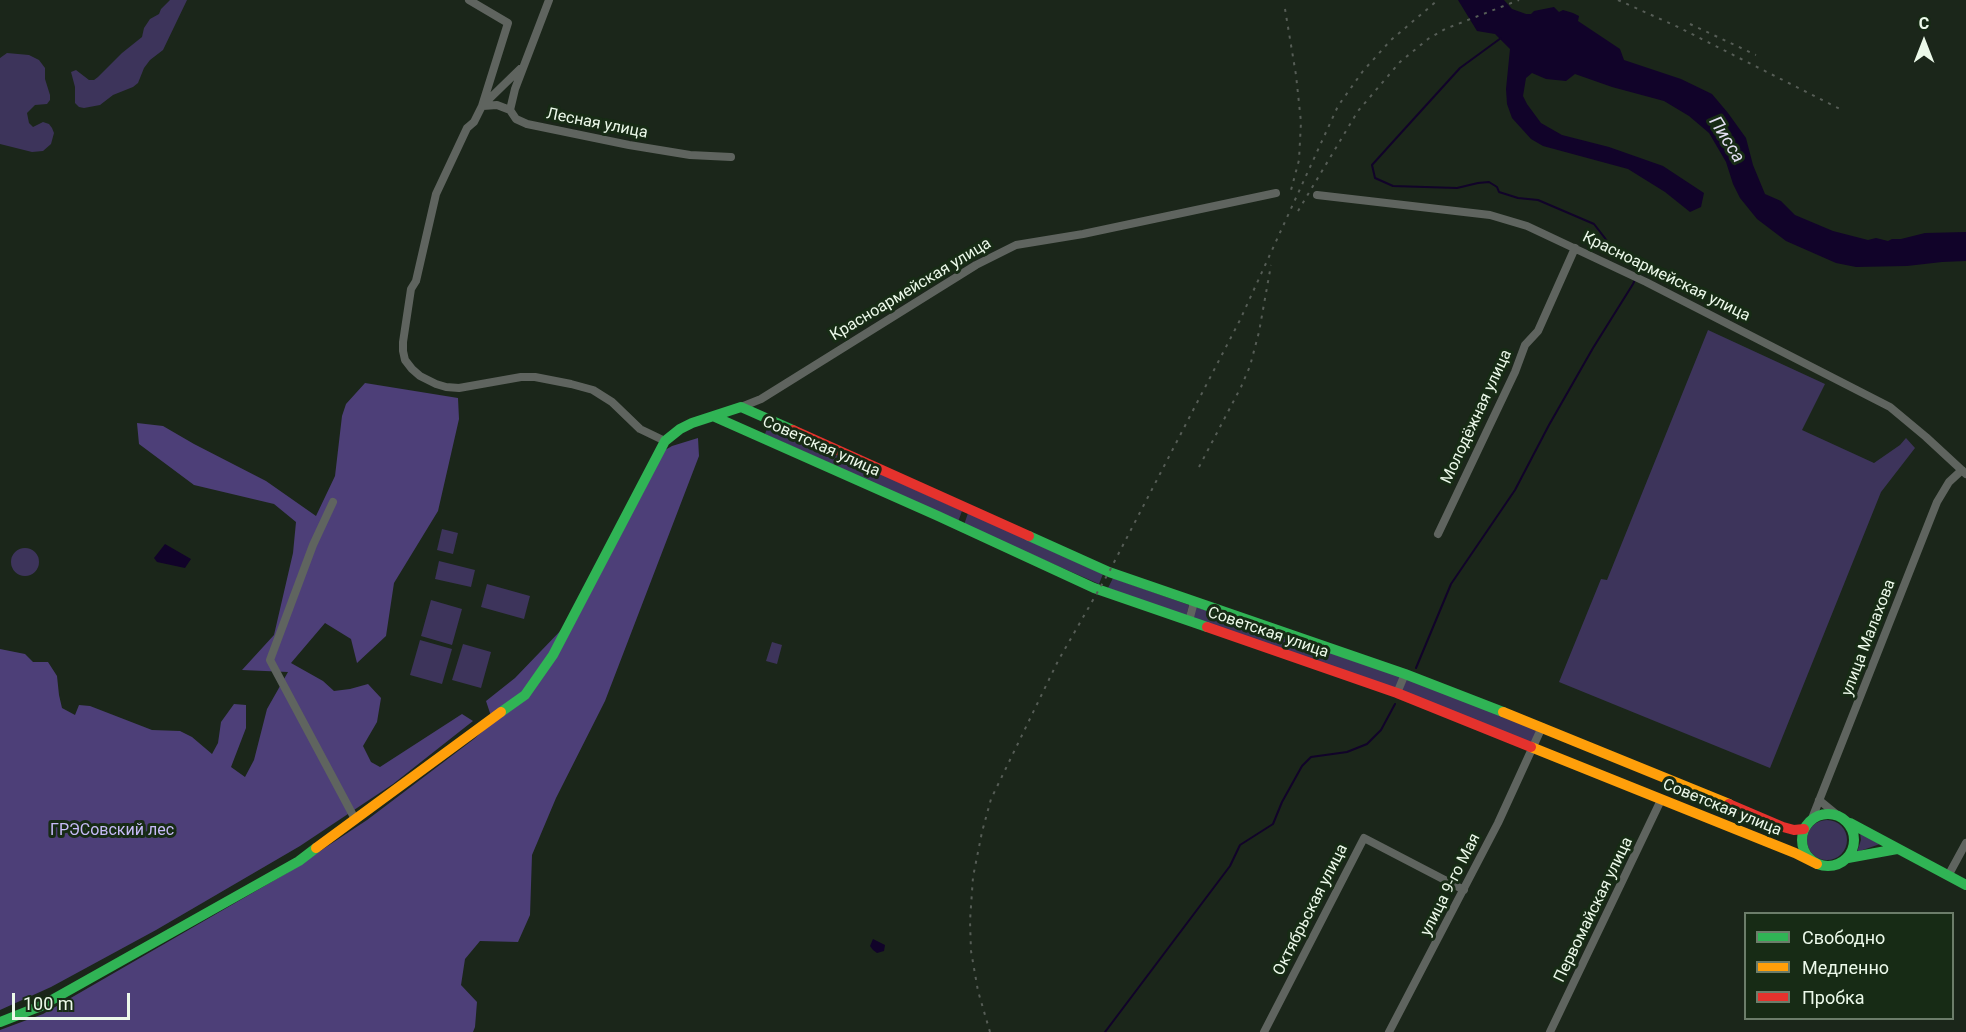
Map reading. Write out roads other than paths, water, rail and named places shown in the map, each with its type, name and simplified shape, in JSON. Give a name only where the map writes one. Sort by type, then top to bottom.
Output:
[{"type":"main road","name":"Красноармейская улица","points":[[665,441],[680,429],[741,407]]},
{"type":"main road","name":"Советская улица","points":[[741,407],[1109,572],[1405,674],[1542,727],[1783,827],[1794,830],[1808,825],[1817,816],[1827,814],[1844,820]]},
{"type":"main road","name":"Советская улица","points":[[715,417],[1094,588],[1397,693],[1795,853],[1817,864]]},
{"type":"main road","points":[[0,1022],[41,1006],[289,867],[525,695],[553,655],[665,441]]},
{"type":"main road","points":[[1817,864],[1831,867],[1848,858],[1855,838],[1854,832],[1844,820]]},
{"type":"main road","points":[[1844,820],[1966,885]]},
{"type":"main road","name":"Советская улица","points":[[1808,825],[1803,846],[1805,852],[1817,864]]},
{"type":"main road","points":[[1848,858],[1897,849]]},
{"type":"street","points":[[469,0],[508,23],[482,106],[474,122],[467,128],[440,183],[431,210],[416,281],[411,290],[403,342],[405,360],[412,369],[428,381],[459,388],[521,377],[535,377],[571,384],[604,396],[633,424],[665,441]]},
{"type":"street","points":[[482,106],[497,105],[510,110],[515,89],[549,0]]},
{"type":"street","points":[[482,106],[524,66]]},
{"type":"street","name":"Лесная улица","points":[[510,110],[516,119],[527,124],[690,155],[730,157]]},
{"type":"street","name":"Красноармейская улица","points":[[741,407],[761,399],[976,265],[1016,245],[1083,234],[1276,194]]},
{"type":"street","name":"Красноармейская улица","points":[[1317,195],[1455,210],[1505,218],[1527,226],[1646,282],[1890,407],[1964,472]]},
{"type":"street","name":"Молодёжная улица","points":[[1438,534],[1515,372],[1525,345],[1538,331],[1575,248]]},
{"type":"street","name":"улица Малахова","points":[[1808,825],[1937,502],[1949,482],[1964,472]]},
{"type":"street","points":[[333,502],[313,545],[270,660],[356,819]]},
{"type":"street","points":[[1189,621],[1194,602]]},
{"type":"street","points":[[1397,693],[1405,674]]},
{"type":"street","name":"улица 9-го Мая","points":[[1389,1032],[1498,823],[1542,727]]},
{"type":"street","name":"Первомайская улица","points":[[1551,1032],[1661,800]]},
{"type":"street","points":[[1819,800],[1844,820]]},
{"type":"street","name":"Октябрьская улица","points":[[1264,1032],[1364,838],[1464,890]]},
{"type":"street","points":[[1948,876],[1966,843]]},
{"type":"water","name":"Писса","points":[[1458,0],[1504,0],[1512,9],[1526,14],[1554,7],[1559,12],[1563,10],[1579,16],[1578,21],[1620,49],[1624,60],[1681,79],[1712,94],[1746,138],[1753,165],[1765,194],[1781,201],[1795,215],[1833,231],[1868,240],[1876,238],[1888,241],[1925,233],[1966,232],[1966,261],[1856,267],[1836,263],[1786,241],[1757,219],[1740,198],[1726,162],[1709,133],[1689,116],[1664,101],[1575,74],[1566,81],[1546,79],[1532,73],[1526,78],[1523,96],[1541,123],[1562,135],[1609,147],[1663,166],[1704,193],[1701,207],[1690,212],[1665,192],[1628,169],[1543,146],[1531,139],[1512,118],[1507,104],[1506,89],[1510,49],[1495,34],[1477,31]]},
{"type":"water","points":[[165,544],[191,559],[185,568],[157,562],[154,558]]},
{"type":"water","points":[[873,939],[885,945],[884,951],[877,953],[873,950],[870,946]]},
{"type":"waterway","points":[[1416,668],[1451,584],[1515,490],[1549,425],[1640,269],[1637,263],[1611,246],[1594,224],[1538,200],[1518,198],[1499,192],[1497,187],[1489,182],[1457,188],[1393,186],[1375,178],[1372,165],[1460,68],[1501,38]]},
{"type":"waterway","points":[[1105,1032],[1230,866],[1240,845],[1273,824],[1302,766],[1311,757],[1347,752],[1367,744],[1381,730],[1395,704]]},
{"type":"railway","points":[[990,1032],[978,991],[971,951],[970,921],[973,877],[991,799],[1058,661],[1109,572],[1240,320],[1338,106],[1363,71],[1391,40],[1438,0]]},
{"type":"railway","points":[[1298,211],[1358,111],[1400,62],[1428,39],[1445,29],[1519,0]]},
{"type":"railway","points":[[1618,0],[1678,27],[1842,110]]},
{"type":"railway","points":[[1285,9],[1301,122],[1299,160],[1290,194]]},
{"type":"railway","points":[[1690,24],[1756,55]]},
{"type":"railway","points":[[1199,467],[1250,366],[1259,332],[1271,265]]},
{"type":"park label","name":"ГРЭСовский лес","points":[[112,831]]}]
